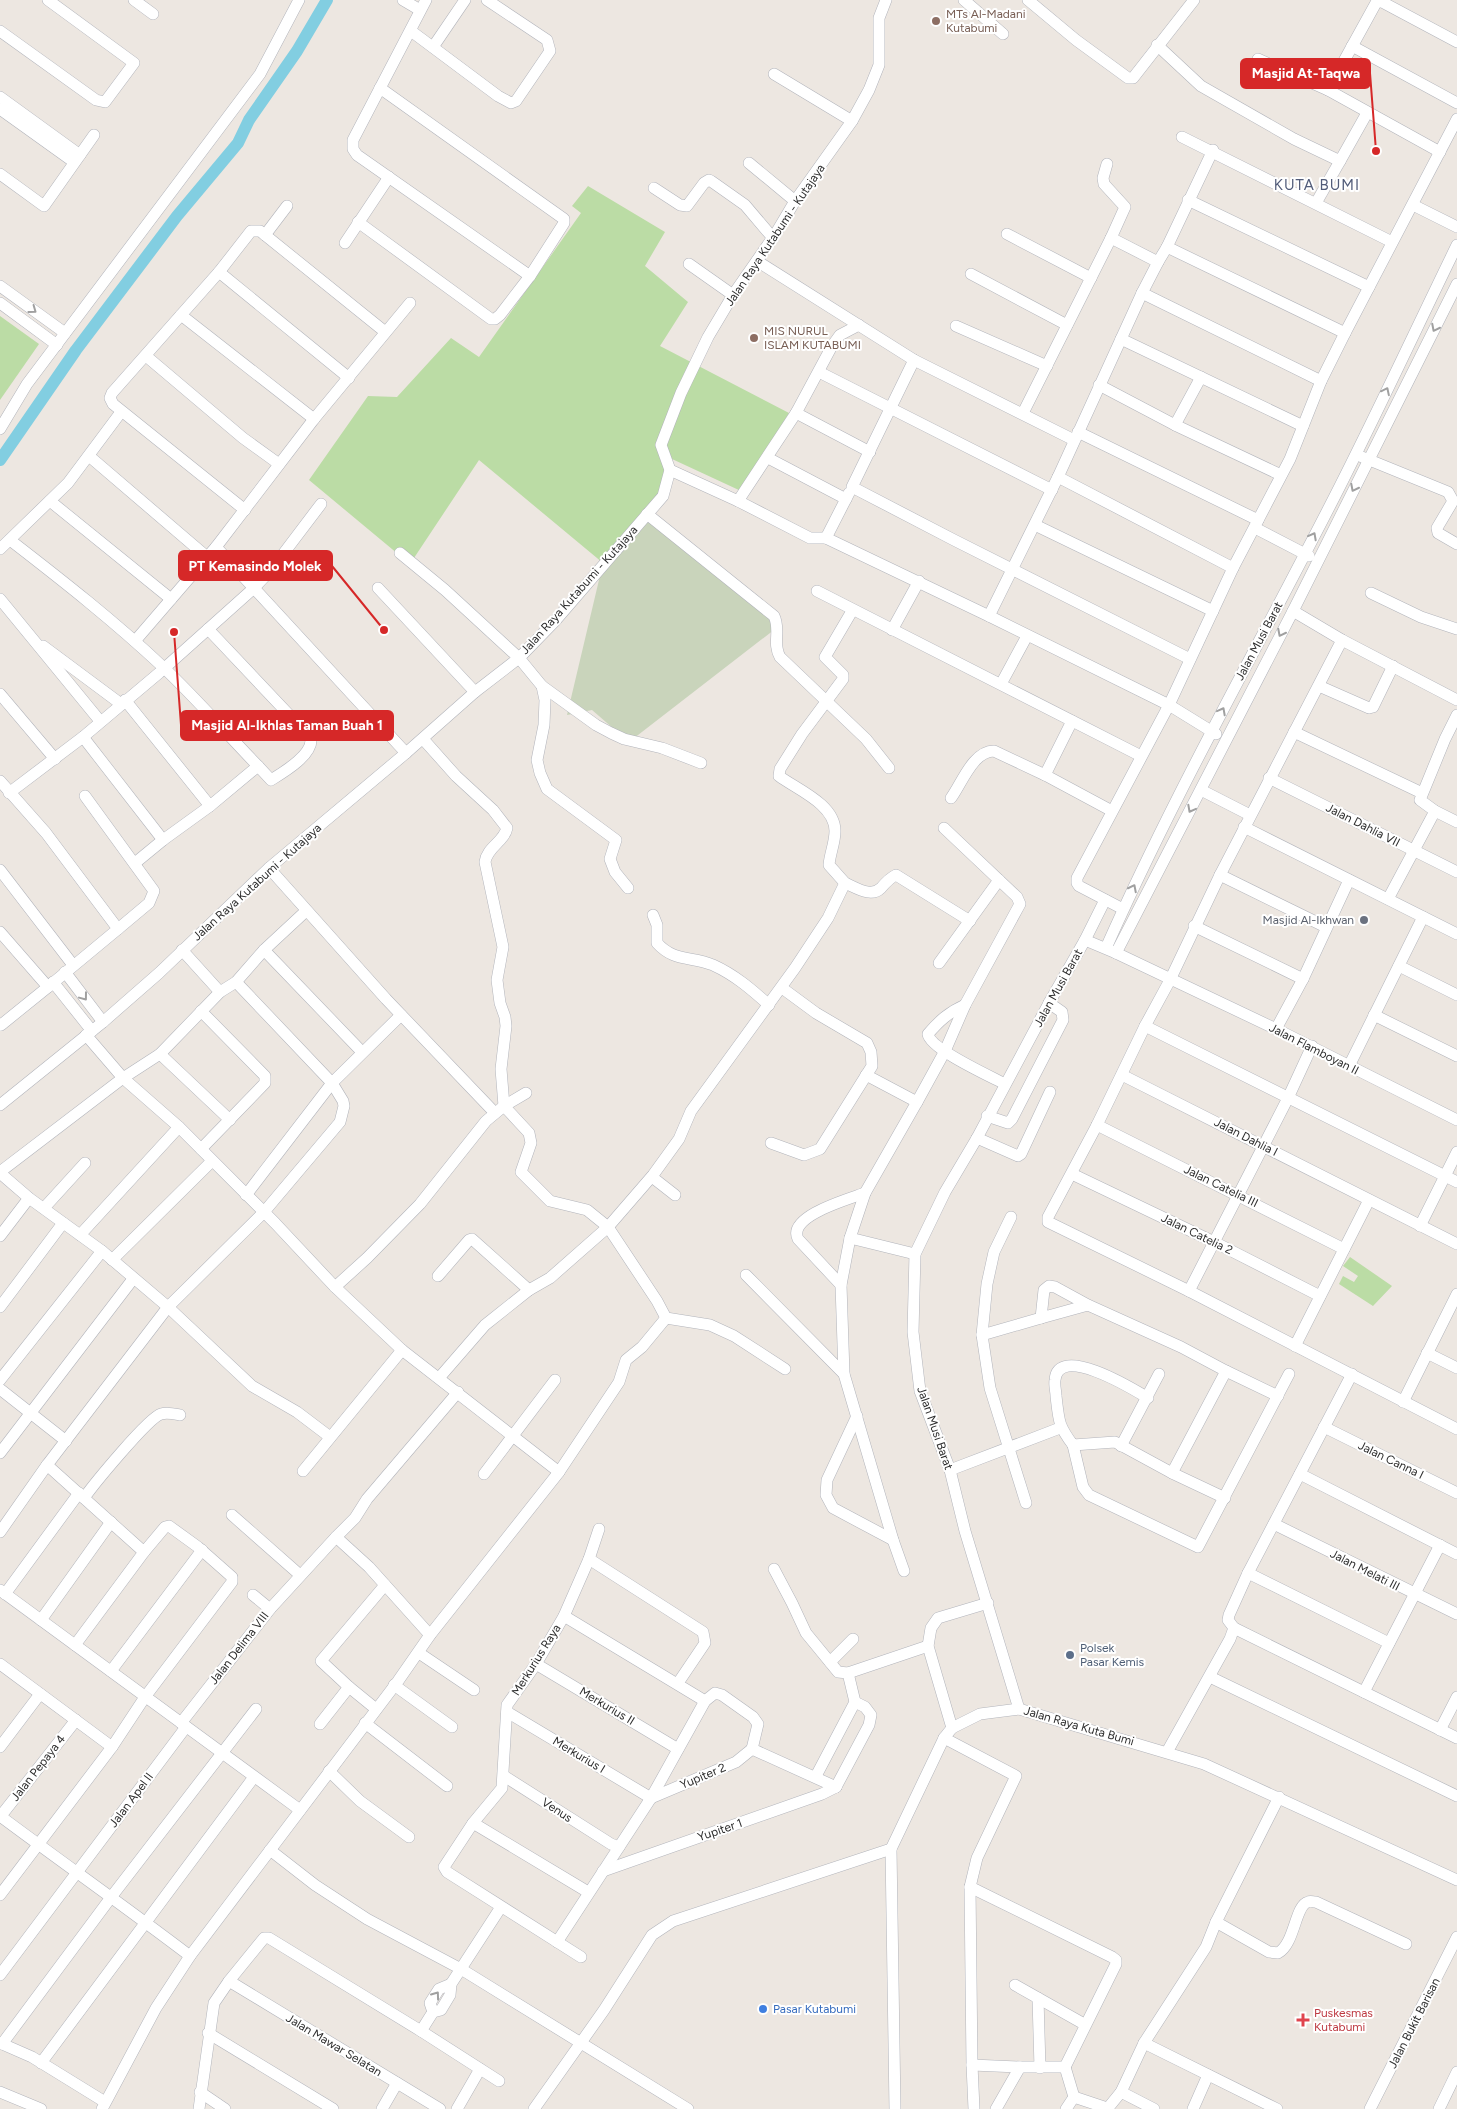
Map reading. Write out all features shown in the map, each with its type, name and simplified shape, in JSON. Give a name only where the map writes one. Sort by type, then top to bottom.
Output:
[{"type":"street","points":[[0,31],[96,100],[105,102],[134,63],[48,0]]},
{"type":"street","points":[[134,0],[154,14]]},
{"type":"street","points":[[0,429],[28,384],[260,74],[299,0]]},
{"type":"street","points":[[403,0],[423,5],[353,140],[353,148],[357,155],[530,276]]},
{"type":"street","points":[[433,48],[465,0]]},
{"type":"street","points":[[411,31],[498,96],[511,103],[516,101],[550,51],[549,45],[547,40],[487,0]]},
{"type":"street","name":"Jalan Raya Kutabumi - Kutajaya","points":[[0,1105],[103,1022],[268,868],[406,753],[475,692],[519,658],[555,621],[663,496],[670,470],[661,445],[666,428],[708,336],[733,295],[773,238],[795,201],[852,120],[870,90],[880,65],[879,18],[886,0]]},
{"type":"street","points":[[964,0],[1003,34]]},
{"type":"street","points":[[1028,0],[1076,40],[1128,78],[1133,78],[1194,0]]},
{"type":"street","points":[[1328,90],[1377,1],[1457,42]]},
{"type":"street","points":[[1157,46],[1201,86],[1294,139],[1340,161]]},
{"type":"street","points":[[1352,46],[1457,103]]},
{"type":"street","points":[[1258,59],[1328,90],[1440,152]]},
{"type":"street","points":[[774,74],[852,120]]},
{"type":"street","points":[[358,222],[491,319],[495,319],[500,315],[530,276],[564,223],[564,219],[380,88]]},
{"type":"street","points":[[0,97],[8,110],[77,159]]},
{"type":"street","points":[[1316,204],[1367,113]]},
{"type":"street","points":[[1123,909],[1079,886],[1077,878],[1169,705],[1233,568],[1296,446],[1321,381],[1457,119]]},
{"type":"street","points":[[0,174],[44,206],[94,136]]},
{"type":"street","points":[[1182,137],[1213,150],[1392,242]]},
{"type":"street","points":[[989,616],[1052,490],[1142,293],[1167,247],[1213,150]]},
{"type":"street","points":[[749,163],[795,201]]},
{"type":"street","points":[[1023,413],[1125,207],[1104,184],[1103,178],[1107,164]]},
{"type":"street","points":[[345,243],[389,177]]},
{"type":"street","points":[[654,188],[680,205],[688,206],[704,183],[708,180],[711,181],[744,205],[773,238]]},
{"type":"street","points":[[1188,200],[1369,286]]},
{"type":"street","points":[[1413,205],[1457,227]]},
{"type":"street","points":[[265,235],[287,206]]},
{"type":"street","points":[[244,510],[122,412],[113,404],[110,398],[112,393],[219,272],[251,231],[260,231],[384,332]]},
{"type":"street","points":[[1007,234],[1091,278]]},
{"type":"street","points":[[1111,238],[1158,262]]},
{"type":"street","name":"Jalan Musi Barat","points":[[1111,950],[1123,909],[1355,454],[1457,245]]},
{"type":"street","points":[[1167,247],[1345,333]]},
{"type":"street","points":[[757,261],[914,360],[1023,413],[1076,436],[1256,524],[1318,560]]},
{"type":"street","points":[[689,264],[733,295]]},
{"type":"street","points":[[219,272],[349,378]]},
{"type":"street","points":[[971,274],[1067,325]]},
{"type":"street","name":"Jalan Musi Barat","points":[[1111,950],[1227,740],[1457,284]]},
{"type":"street","points":[[0,287],[66,333]]},
{"type":"street","points":[[1142,293],[1321,381]]},
{"type":"street","points":[[0,303],[57,345]]},
{"type":"street","points":[[135,641],[216,547],[314,419],[349,378],[384,332],[410,303]]},
{"type":"street","points":[[181,315],[314,419]]},
{"type":"street","points":[[738,501],[796,413],[840,335],[859,326]]},
{"type":"street","points":[[956,326],[1046,366]]},
{"type":"street","points":[[1121,339],[1303,426]]},
{"type":"street","points":[[146,356],[243,438],[279,464]]},
{"type":"street","points":[[826,538],[892,408],[914,360]]},
{"type":"street","points":[[819,372],[1052,490]]},
{"type":"street","points":[[1176,425],[1201,377]]},
{"type":"street","points":[[1099,385],[1176,425],[1281,475]]},
{"type":"street","points":[[0,549],[50,501],[89,456],[122,412]]},
{"type":"street","points":[[796,413],[870,452]]},
{"type":"street","points":[[1355,454],[1448,492],[1453,501],[1437,528],[1438,533],[1457,544]]},
{"type":"street","points":[[89,456],[207,557]]},
{"type":"street","points":[[768,458],[846,499]]},
{"type":"street","points":[[670,470],[738,501],[810,538],[826,538],[919,582],[1169,705],[1227,740]]},
{"type":"street","points":[[1058,477],[1233,568]]},
{"type":"street","points":[[852,487],[1190,659]]},
{"type":"street","points":[[50,501],[171,599]]},
{"type":"street","points":[[9,793],[55,759],[165,668],[254,588],[271,570],[321,504]]},
{"type":"street","points":[[647,514],[774,616],[778,624],[776,649],[780,656],[866,739],[889,768]]},
{"type":"street","points":[[1035,525],[1213,611]]},
{"type":"street","points":[[10,540],[86,598],[165,668],[271,780],[289,769],[309,750],[312,745],[311,738],[208,629]]},
{"type":"street","points":[[216,547],[406,753]]},
{"type":"street","points":[[400,553],[445,590],[519,658],[542,686],[596,725],[624,740],[662,748],[701,764]]},
{"type":"street","points":[[892,630],[919,582]]},
{"type":"street","points":[[378,588],[475,692]]},
{"type":"street","points":[[817,592],[1141,756]]},
{"type":"street","points":[[1371,594],[1421,617],[1457,629]]},
{"type":"street","points":[[0,599],[100,721]]},
{"type":"street","points":[[852,611],[824,657],[843,675],[843,679],[826,700],[780,769],[779,776],[817,800],[828,813],[835,830],[829,865],[845,883],[872,894],[877,892],[891,877],[900,876],[970,921]]},
{"type":"street","points":[[1293,611],[1342,640],[1457,700]]},
{"type":"street","points":[[30,636],[123,702],[210,806]]},
{"type":"street","points":[[1001,684],[1028,636]]},
{"type":"street","points":[[1342,640],[1250,815],[1098,1125],[1048,1217],[1048,1222],[1190,1291],[1457,1429]]},
{"type":"street","points":[[1319,686],[1369,708],[1373,707],[1393,666]]},
{"type":"street","points":[[542,686],[545,700],[544,725],[537,760],[540,773],[547,789],[616,840],[610,859],[615,872],[628,888]]},
{"type":"street","points":[[0,694],[55,759]]},
{"type":"street","points":[[1457,715],[1420,800],[1435,811],[1457,822]]},
{"type":"street","points":[[1045,775],[1072,721]]},
{"type":"street","points":[[1294,732],[1422,793]]},
{"type":"street","points":[[82,737],[163,840]]},
{"type":"street","points":[[423,738],[456,776],[492,810],[507,828],[505,834],[486,855],[485,862],[503,947],[497,980],[506,1026],[501,1069],[504,1106],[529,1133],[531,1144],[520,1169],[522,1174],[550,1201],[587,1210],[608,1227],[657,1301],[666,1318]]},
{"type":"street","points":[[951,798],[980,756],[994,751],[1045,775],[1112,811]]},
{"type":"street","points":[[135,863],[210,806],[258,766]]},
{"type":"street","name":"Jalan Dahlia VII","points":[[1269,778],[1457,872]]},
{"type":"street","points":[[0,782],[46,833],[118,928]]},
{"type":"street","points":[[1201,790],[1250,815]]},
{"type":"street","points":[[0,1025],[149,903],[154,891],[85,796]]},
{"type":"street","points":[[1388,899],[1435,811]]},
{"type":"street","points":[[1244,827],[1457,934]]},
{"type":"street","points":[[904,1571],[844,1374],[841,1286],[850,1238],[865,1193],[945,1051],[964,1005],[1020,904],[1017,897],[944,828]]},
{"type":"street","points":[[268,868],[401,1015],[495,1114]]},
{"type":"street","points":[[0,870],[69,969],[103,1022]]},
{"type":"street","points":[[1220,875],[1326,927]]},
{"type":"street","points":[[940,963],[999,880]]},
{"type":"street","points":[[1276,1029],[1349,880]]},
{"type":"street","points":[[439,1378],[485,1325],[529,1290],[550,1278],[608,1227],[652,1177],[679,1139],[692,1110],[782,988],[828,918],[845,883]]},
{"type":"street","points":[[1085,940],[1105,900]]},
{"type":"street","points":[[306,910],[264,950],[236,982],[220,992],[160,1054],[123,1078],[0,1173],[29,1198],[102,1251],[168,1307],[252,1386],[297,1412],[330,1437]]},
{"type":"street","points":[[653,915],[657,924],[657,943],[666,953],[711,964],[739,979],[769,1005]]},
{"type":"street","points":[[1349,1066],[1423,917]]},
{"type":"street","points":[[1194,926],[1302,979]]},
{"type":"street","points":[[0,932],[51,984],[123,1078],[179,1127],[264,1212],[335,1287],[402,1350],[559,1472]]},
{"type":"street","name":"Jalan Musi Barat","points":[[1019,1709],[965,1531],[950,1470],[920,1391],[913,1332],[915,1254],[945,1192],[977,1138],[1085,940],[1111,950]]},
{"type":"street","points":[[182,950],[220,992]]},
{"type":"street","points":[[264,950],[362,1052]]},
{"type":"street","name":"Jalan Flamboyan II","points":[[1111,950],[1170,980],[1312,1046],[1457,1120]]},
{"type":"street","points":[[1399,966],[1457,995]]},
{"type":"street","points":[[0,1532],[47,1465],[168,1307],[264,1212],[340,1121],[343,1101],[332,1083],[236,982]]},
{"type":"street","points":[[771,1143],[804,1155],[820,1149],[872,1066],[871,1052],[867,1043],[816,1013],[782,988]]},
{"type":"street","points":[[988,1116],[1008,1123],[1012,1119],[1063,1020],[1062,1012],[1049,1003]]},
{"type":"street","points":[[964,1005],[947,1015],[928,1034],[929,1039],[945,1051],[1005,1084]]},
{"type":"street","points":[[201,1011],[265,1076],[266,1080],[265,1084],[201,1150]]},
{"type":"street","points":[[1374,1014],[1457,1056]]},
{"type":"street","points":[[246,1194],[332,1083],[401,1015]]},
{"type":"street","points":[[1146,1026],[1457,1182]]},
{"type":"street","points":[[1190,1291],[1288,1098],[1312,1046]]},
{"type":"street","points":[[160,1054],[230,1120]]},
{"type":"street","name":"Jalan Dahlia I","points":[[1122,1074],[1457,1244]]},
{"type":"street","points":[[866,1075],[917,1102]]},
{"type":"street","points":[[977,1138],[1018,1156],[1022,1154],[1050,1092]]},
{"type":"street","points":[[335,1287],[367,1258],[420,1204],[486,1121],[504,1106],[526,1093]]},
{"type":"street","name":"Jalan Catelia III","points":[[1098,1125],[1344,1249]]},
{"type":"street","points":[[80,1235],[179,1127]]},
{"type":"street","points":[[1420,1226],[1457,1152]]},
{"type":"street","points":[[112,1260],[212,1161]]},
{"type":"street","points":[[44,1208],[85,1163]]},
{"type":"street","name":"Jalan Catelia 2","points":[[1072,1174],[1214,1242],[1320,1296]]},
{"type":"street","points":[[652,1177],[675,1195]]},
{"type":"street","points":[[841,1286],[798,1239],[795,1233],[796,1229],[815,1212],[865,1193]]},
{"type":"street","points":[[0,1236],[29,1198]]},
{"type":"street","points":[[1295,1346],[1369,1200]]},
{"type":"street","points":[[1012,1218],[994,1252],[987,1284],[982,1335],[990,1388],[1026,1503]]},
{"type":"street","points":[[0,1307],[63,1223]]},
{"type":"street","points":[[850,1238],[915,1254]]},
{"type":"street","points":[[438,1276],[469,1240],[472,1239],[529,1290]]},
{"type":"street","points":[[0,1380],[102,1251]]},
{"type":"street","points":[[746,1275],[844,1374]]},
{"type":"street","points":[[0,1453],[133,1279]]},
{"type":"street","points":[[1040,1318],[1044,1290],[1049,1286],[1055,1287],[1088,1305],[1181,1346],[1226,1372],[1278,1396]]},
{"type":"street","points":[[1402,1402],[1456,1300]]},
{"type":"street","points":[[982,1335],[1088,1305]]},
{"type":"street","points":[[666,1318],[710,1325],[734,1336],[785,1370]]},
{"type":"street","points":[[256,1709],[221,1752],[1,2044],[41,2063],[103,2105],[156,2008],[190,1956],[430,1635],[559,1472],[619,1382],[626,1360],[642,1347],[666,1318]]},
{"type":"street","points":[[303,1471],[402,1350]]},
{"type":"street","points":[[1427,1353],[1457,1368]]},
{"type":"street","points":[[1148,1398],[1085,1366],[1070,1365],[1059,1370],[1054,1379],[1060,1428],[1073,1446],[1083,1487],[1089,1495],[1198,1547],[1202,1543],[1289,1374]]},
{"type":"street","points":[[1172,1473],[1226,1372]]},
{"type":"street","points":[[1121,1446],[1159,1374]]},
{"type":"street","points":[[1352,1374],[1248,1573],[1228,1620],[1234,1628],[1457,1738]]},
{"type":"street","points":[[484,1474],[555,1380]]},
{"type":"street","points":[[0,1389],[66,1441]]},
{"type":"street","name":"Jalan Delima VIII","points":[[184,1725],[270,1609],[355,1518],[368,1499],[458,1392]]},
{"type":"street","points":[[180,1415],[161,1414],[155,1418],[82,1495],[2,1592],[300,1810]]},
{"type":"street","points":[[857,1416],[827,1480],[826,1495],[833,1508],[893,1540]]},
{"type":"street","name":"Jalan Canna I","points":[[1324,1427],[1457,1493]]},
{"type":"street","points":[[950,1470],[1060,1428]]},
{"type":"street","points":[[1073,1446],[1111,1441],[1225,1498]]},
{"type":"street","points":[[47,1465],[144,1552]]},
{"type":"street","points":[[1300,1474],[1457,1554]]},
{"type":"street","points":[[232,1515],[300,1575]]},
{"type":"street","points":[[41,1620],[110,1522]]},
{"type":"street","name":"Jalan Melati III","points":[[1274,1524],[1457,1614]]},
{"type":"street","points":[[0,1895],[112,1747],[145,1697],[232,1582],[232,1577],[202,1550],[169,1526],[166,1527],[144,1552],[76,1645]]},
{"type":"street","name":"Merkurius Raya","points":[[501,1906],[447,1872],[444,1867],[474,1822],[502,1788],[507,1705],[536,1664],[564,1616],[589,1560],[599,1529]]},
{"type":"street","points":[[336,1537],[369,1567],[430,1635]]},
{"type":"street","points":[[1364,1692],[1440,1545]]},
{"type":"street","points":[[111,1671],[202,1550]]},
{"type":"street","points":[[589,1560],[703,1632],[705,1642],[678,1683]]},
{"type":"street","points":[[774,1569],[806,1634],[838,1672],[848,1673],[928,1646]]},
{"type":"street","points":[[1248,1573],[1389,1643]]},
{"type":"street","points":[[376,1709],[321,1661],[385,1585]]},
{"type":"street","points":[[253,1595],[270,1609]]},
{"type":"street","points":[[952,1728],[928,1646],[931,1628],[938,1618],[988,1602]]},
{"type":"street","points":[[564,1616],[706,1701]]},
{"type":"street","points":[[1167,1752],[1210,1677],[1234,1628]]},
{"type":"street","points":[[830,1662],[852,1639]]},
{"type":"street","points":[[419,1652],[474,1690]]},
{"type":"street","name":"Merkurius II","points":[[536,1664],[678,1749]]},
{"type":"street","points":[[2,1669],[40,1694],[112,1747]]},
{"type":"street","points":[[816,1776],[854,1702],[848,1673]]},
{"type":"street","points":[[1210,1677],[1457,1796]]},
{"type":"street","points":[[394,1685],[452,1727]]},
{"type":"street","points":[[320,1724],[349,1687]]},
{"type":"street","points":[[557,1942],[588,1892],[604,1871],[615,1846],[651,1798],[706,1701],[715,1693],[722,1694],[754,1717],[758,1724],[752,1749],[816,1776],[836,1787],[869,1725],[871,1715],[865,1707],[854,1702]]},
{"type":"street","points":[[0,1747],[40,1694]]},
{"type":"street","points":[[1440,1730],[1457,1697]]},
{"type":"street","name":"Jalan Raya Kuta Bumi","points":[[896,2109],[892,1849],[944,1738],[952,1728],[980,1714],[1019,1709],[1204,1764],[1280,1797],[1457,1880]]},
{"type":"street","name":"Merkurius I","points":[[507,1712],[651,1798]]},
{"type":"street","name":"Jalan Pepaya 4","points":[[0,1816],[76,1720]]},
{"type":"street","points":[[365,1723],[447,1786]]},
{"type":"street","name":"Jalan Apel II","points":[[0,1975],[184,1725]]},
{"type":"street","points":[[944,1738],[1016,1776],[977,1858],[970,1887],[974,2109]]},
{"type":"street","name":"Yupiter 2","points":[[651,1798],[736,1762],[752,1749]]},
{"type":"street","points":[[328,1770],[360,1801],[409,1837]]},
{"type":"street","name":"Venus","points":[[504,1776],[615,1846]]},
{"type":"street","points":[[41,2063],[254,1777]]},
{"type":"street","name":"Yupiter 1","points":[[604,1871],[822,1794],[836,1787]]},
{"type":"street","points":[[1074,2097],[1108,2108],[1121,2092],[1144,2043],[1206,1947],[1216,1922],[1280,1797]]},
{"type":"street","points":[[0,1816],[76,1873],[112,1896],[190,1956]]},
{"type":"street","points":[[474,1822],[588,1892]]},
{"type":"street","points":[[534,2109],[604,2010],[652,1935],[673,1921],[892,1849]]},
{"type":"street","points":[[270,1850],[315,1885],[367,1919],[460,1969],[579,2044],[688,2109]]},
{"type":"street","points":[[970,1887],[1116,1960],[1114,1969],[1084,2024],[1065,2067],[1074,2097]]},
{"type":"street","points":[[1216,1922],[1270,1952],[1278,1953],[1284,1950],[1290,1941],[1300,1910],[1304,1904],[1316,1902],[1406,1944]]},
{"type":"street","points":[[421,2031],[433,2012],[430,2003],[439,1989],[451,1984],[501,1906],[581,1957]]},
{"type":"street","name":"Jalan Bukit Barisan","points":[[1370,2109],[1454,1949],[1457,1937]]},
{"type":"street","points":[[199,2109],[208,2033],[214,2003],[229,1981],[264,1938],[269,1938],[499,2081]]},
{"type":"street","name":"Jalan Mawar Selatan","points":[[229,1981],[440,2109]]},
{"type":"street","points":[[1014,1985],[1084,2024]]},
{"type":"street","points":[[1038,1998],[1040,2068]]},
{"type":"street","points":[[208,2033],[333,2109]]},
{"type":"street","points":[[1144,2043],[1277,2109]]},
{"type":"street","points":[[972,2065],[1040,2068],[1065,2067]]},
{"type":"street","points":[[996,2109],[1020,2067]]},
{"type":"street","points":[[457,2109],[480,2069]]},
{"type":"street","points":[[1439,2109],[1457,2072]]},
{"type":"street","points":[[1193,2109],[1208,2075]]},
{"type":"street","points":[[382,2109],[398,2083]]},
{"type":"street","points":[[0,2092],[41,2109]]},
{"type":"street","points":[[200,2092],[225,2109]]},
{"type":"street","points":[[1121,2092],[1154,2109]]},
{"type":"street","points":[[1066,2109],[1074,2097]]},
{"type":"green space","points":[[588,186],[665,232],[645,266],[688,302],[660,346],[789,413],[741,491],[672,459],[666,481],[647,514],[603,563],[479,460],[410,564],[309,480],[368,396],[397,397],[451,338],[479,357],[581,213],[572,206]]},
{"type":"green space","points":[[0,316],[39,344],[0,400]]},
{"type":"green space","points":[[647,514],[779,626],[629,742],[592,710],[567,715],[603,563]]},
{"type":"green space","points":[[1350,1257],[1392,1286],[1373,1306],[1339,1284],[1343,1276],[1354,1282],[1358,1276],[1343,1266]]},
{"type":"waterway","points":[[0,460],[76,350],[177,216],[238,143],[249,120],[297,51],[327,0]]},
{"type":"place","name":"MTs Al-Madani Kutabumi","points":[[936,21]]},
{"type":"place","name":"Masjid At-Taqwa","points":[[1376,151]]},
{"type":"place","name":"MIS NURUL ISLAM KUTABUMI","points":[[754,338]]},
{"type":"place","name":"PT Kemasindo Molek","points":[[384,630]]},
{"type":"place","name":"Masjid Al-Ikhlas Taman Buah 1","points":[[174,632]]},
{"type":"place","name":"Masjid Al-Ikhwan","points":[[1364,920]]},
{"type":"place","name":"Polsek Pasar Kemis","points":[[1070,1655]]},
{"type":"place","name":"Pasar Kutabumi","points":[[763,2009]]},
{"type":"place","name":"Puskesmas Kutabumi","points":[[1303,2020]]},
{"type":"district","name":"KUTA BUMI","points":[[1317,185]]}]
